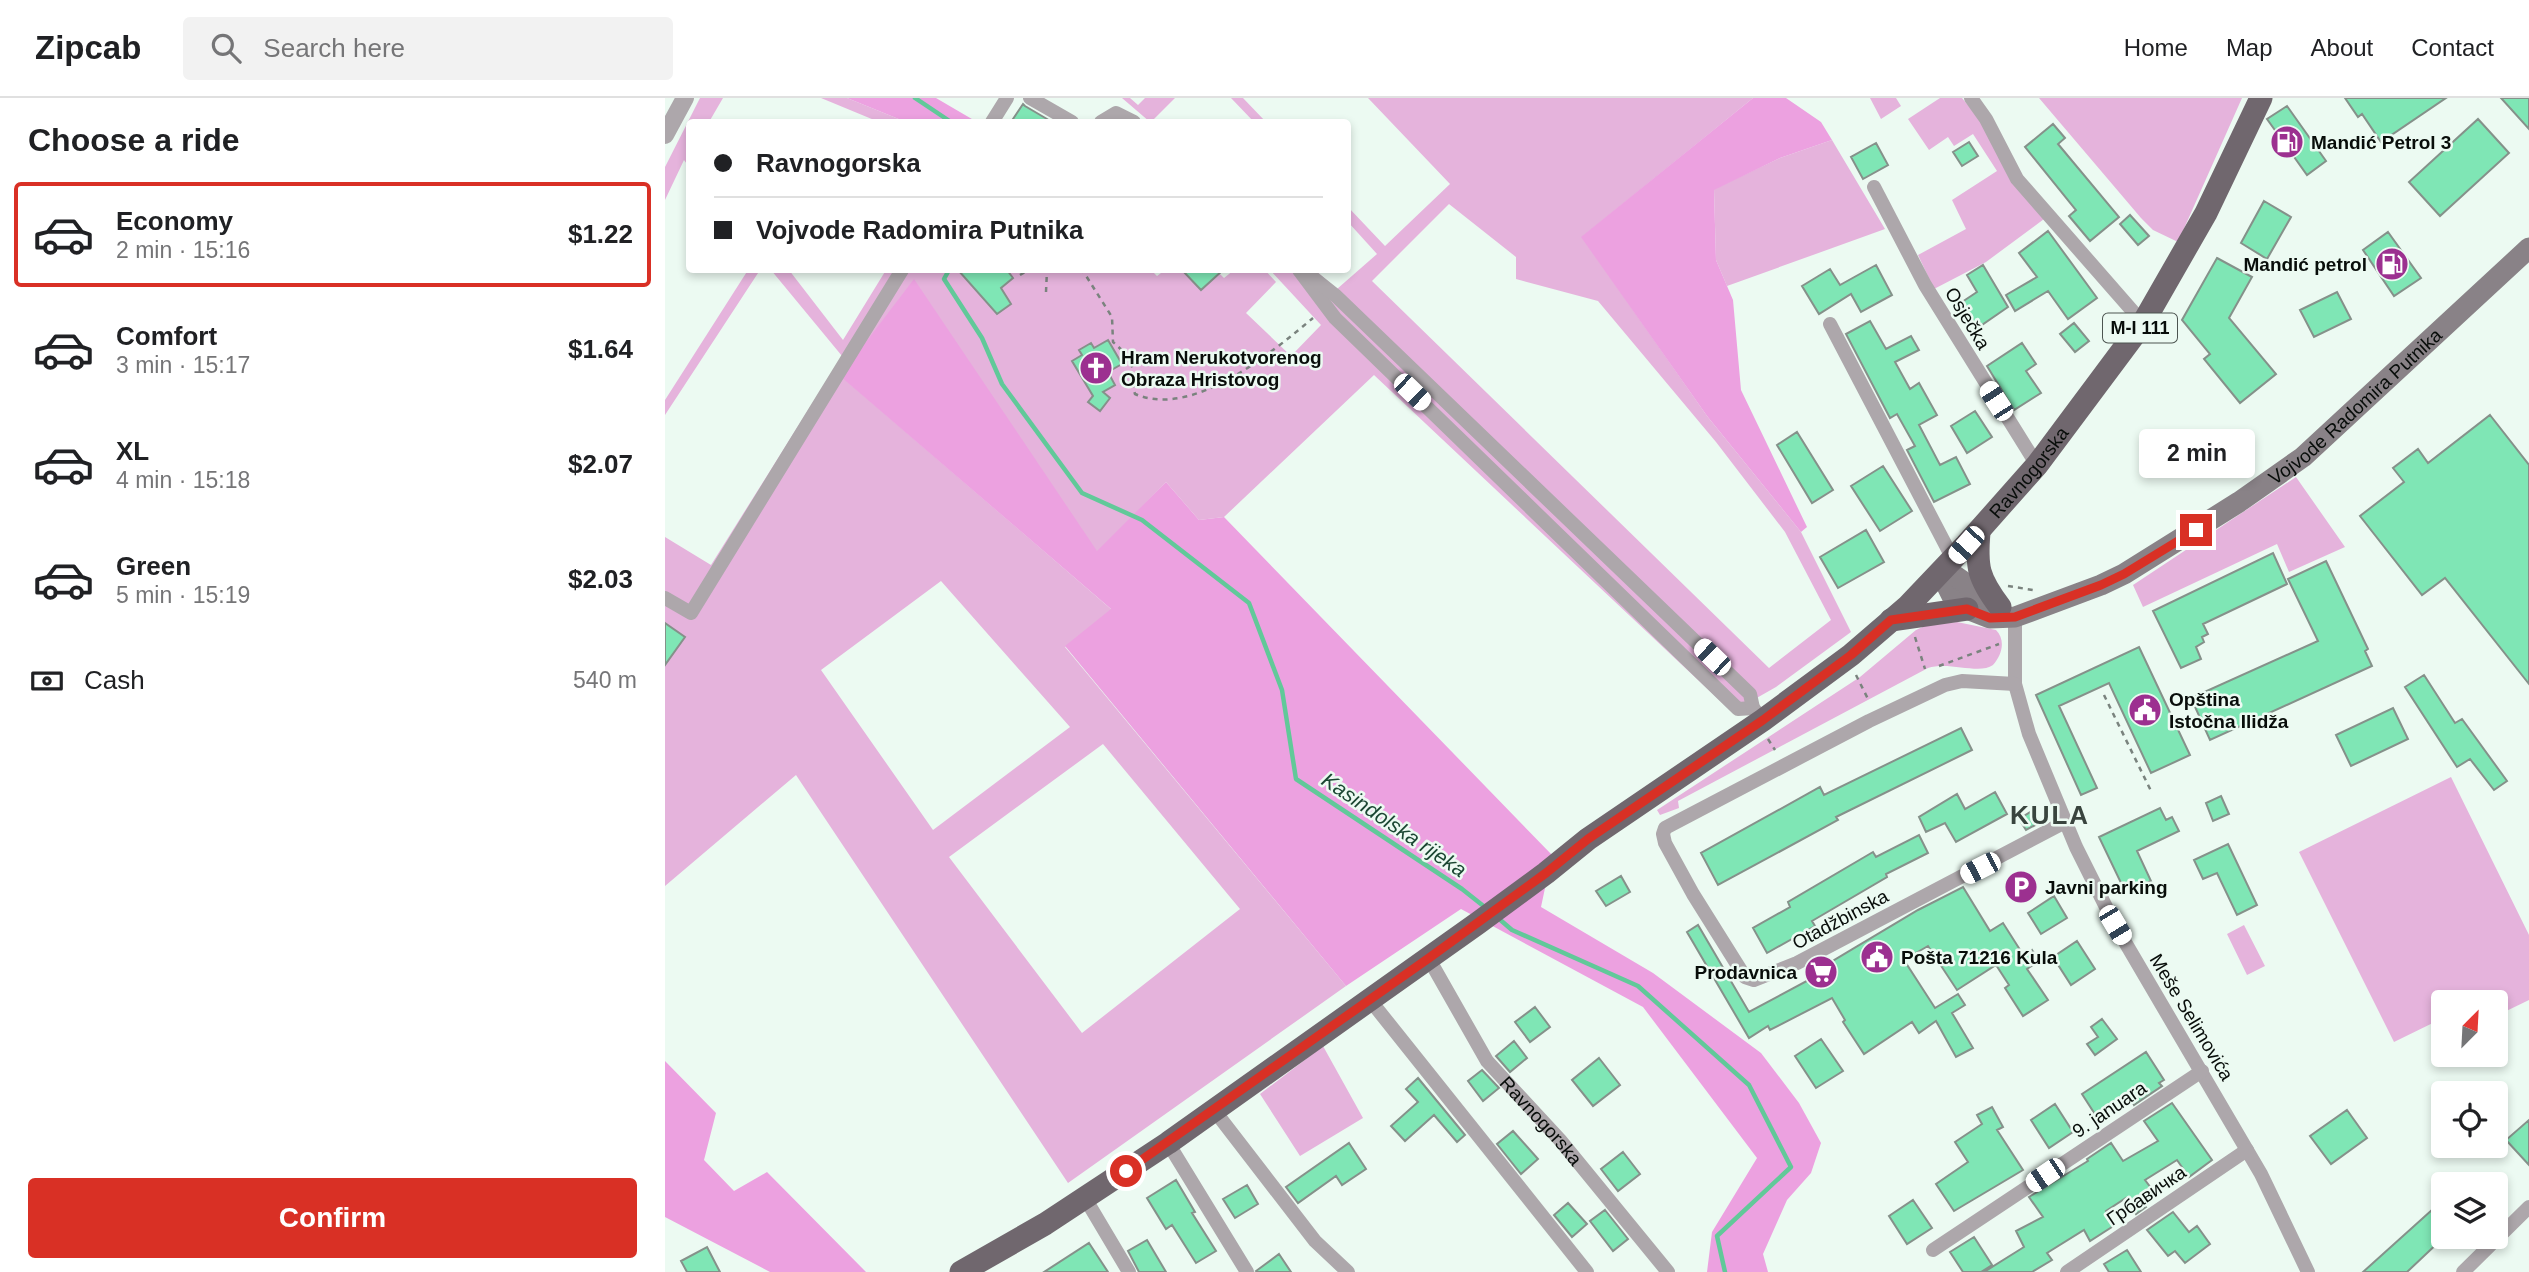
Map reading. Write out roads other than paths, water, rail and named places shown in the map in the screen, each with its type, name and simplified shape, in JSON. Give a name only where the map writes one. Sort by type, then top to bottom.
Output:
[{"type":"main road","name":"Ravnogorska","points":[[968,1271],[1168,1143],[1478,923],[1596,833],[1851,655],[1901,624],[1949,564],[2037,465],[2143,323],[2206,213],[2261,98]]},
{"type":"main road","name":"Vojvode Radomira Putnika","points":[[1967,609],[1990,618],[2006,603],[2101,585],[2124,574],[2239,502],[2303,457],[2529,248]]},
{"type":"main road","points":[[1979,531],[1978,569],[1983,584],[2006,603]]},
{"type":"main road","points":[[1949,564],[2006,603]]},
{"type":"main road","points":[[1949,564],[1949,593],[1967,609]]},
{"type":"main road","points":[[1901,624],[1967,609]]},
{"type":"street","points":[[665,135],[684,98]]},
{"type":"street","points":[[994,119],[1007,98]]},
{"type":"street","points":[[1030,98],[1067,119]]},
{"type":"street","points":[[1971,98],[1986,119],[2017,179],[2143,323]]},
{"type":"street","points":[[1106,119],[1116,113],[1128,119]]},
{"type":"street","name":"Osječka","points":[[1874,187],[1925,285],[2037,465]]},
{"type":"street","points":[[665,598],[691,613],[900,273]]},
{"type":"street","points":[[1303,273],[1335,317],[1738,709],[1760,720]]},
{"type":"street","points":[[1830,324],[1949,564]]},
{"type":"street","name":"Meše Selimovića","points":[[2006,603],[2015,684],[2029,734],[2065,822],[2097,892],[2247,1150],[2308,1272]]},
{"type":"street","name":"Otadžbinska","points":[[2015,684],[1962,681],[1945,685],[1869,721],[1665,828],[1664,840],[1693,894],[1745,977],[1754,980],[1797,963],[2065,822]]},
{"type":"street","name":"Ravnogorska","points":[[1429,958],[1487,1061],[1560,1140],[1668,1272]]},
{"type":"street","points":[[1370,1000],[1587,1272]]},
{"type":"street","name":"9. januara","points":[[1933,1250],[2202,1071]]},
{"type":"street","points":[[1214,1110],[1315,1241],[1348,1272]]},
{"type":"street","points":[[1168,1143],[1247,1272]]},
{"type":"street","name":"Грбавичка","points":[[2067,1272],[2247,1150]]},
{"type":"street","points":[[1085,1198],[1129,1272]]},
{"type":"street","points":[[2463,1272],[2529,1208]]},
{"type":"waterway","name":"Kasindolska rijeka","points":[[915,98],[946,119]]},
{"type":"waterway","name":"Kasindolska rijeka","points":[[947,273],[944,279],[982,338],[1002,384],[1082,493],[1142,520],[1249,603],[1282,690],[1296,779],[1462,889],[1486,908]]},
{"type":"waterway","name":"Kasindolska rijeka","points":[[1498,918],[1512,930],[1638,986],[1749,1085],[1791,1167],[1717,1236],[1725,1272]]},
{"type":"place","name":"Mandić Petrol 3","points":[[2287,142]]},
{"type":"place","name":"Mandić petrol","points":[[2392,264]]},
{"type":"place","name":"Hram Nerukotvorenog Obraza Hristovog","points":[[1096,368]]},
{"type":"place","name":"Opština Istočna Ilidža","points":[[2145,710]]},
{"type":"place","name":"Javni parking","points":[[2021,887]]},
{"type":"place","name":"Pošta 71216 Kula","points":[[1877,957]]},
{"type":"place","name":"Prodavnica","points":[[1821,972]]},
{"type":"district","name":"KULA","points":[[2050,815]]}]
